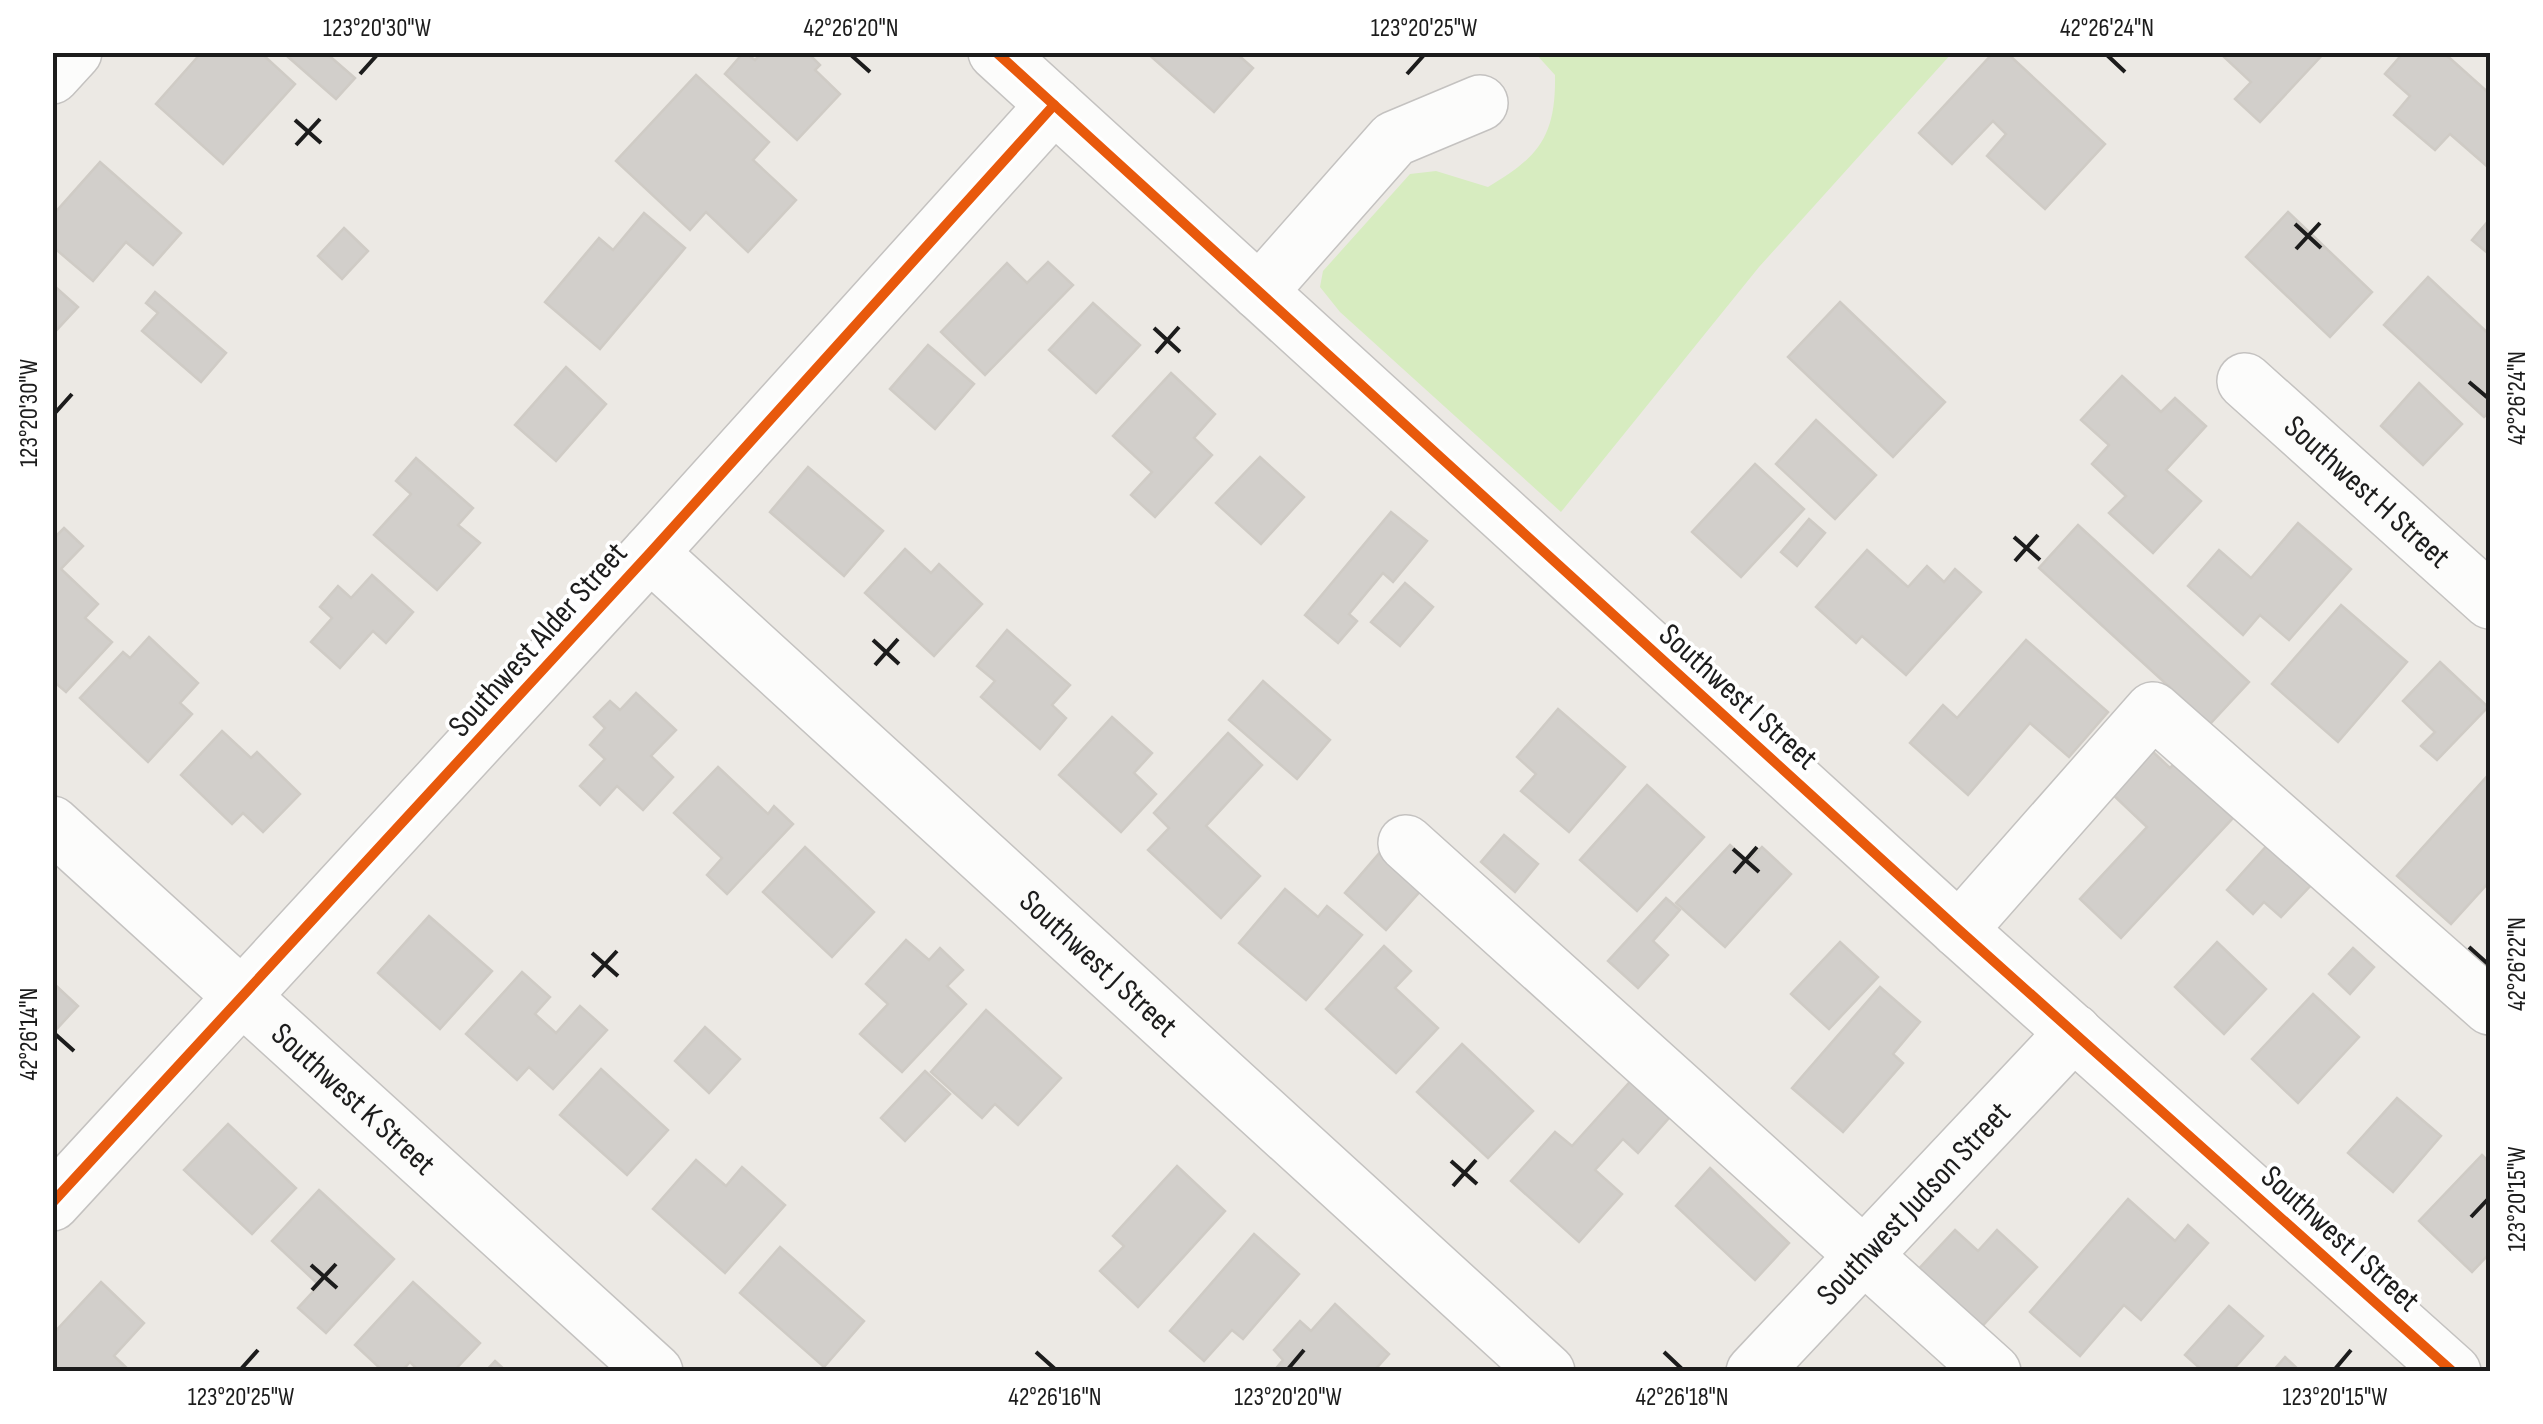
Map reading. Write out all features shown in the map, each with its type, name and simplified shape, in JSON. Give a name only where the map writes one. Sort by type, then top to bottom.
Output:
[{"type":"street","points":[[52,76],[74,52]]},
{"type":"street","name":"Southwest I Street","points":[[996,52],[1959,930],[2453,1372]]},
{"type":"street","points":[[1259,292],[1394,138],[1480,103]]},
{"type":"street","name":"Southwest Alder Street","points":[[52,1203],[244,998],[1054,105]]},
{"type":"street","name":"Southwest H Street","points":[[2246,382],[2490,601]]},
{"type":"street","name":"Southwest J Street","points":[[650,553],[1547,1372]]},
{"type":"street","points":[[1959,930],[2154,710],[2490,1007]]},
{"type":"street","name":"Southwest K Street","points":[[52,824],[655,1372]]},
{"type":"street","points":[[1406,843],[1993,1372]]},
{"type":"street","name":"Southwest Judson Street","points":[[1754,1372],[2074,1032]]},
{"type":"green space","points":[[1535,53],[1952,53],[1759,267],[1561,512],[1340,312],[1320,287],[1323,271],[1410,174],[1436,171],[1488,187],[1532,154],[1548,129],[1555,75]]},
{"type":"building","points":[[202,52],[260,52],[295,84],[223,164],[156,104]]},
{"type":"building","points":[[290,52],[325,52],[355,78],[336,99],[287,56]]},
{"type":"building","points":[[744,52],[755,60],[763,52],[807,52],[820,65],[815,70],[840,94],[797,140],[725,74]]},
{"type":"building","points":[[1146,52],[1235,52],[1253,68],[1214,112]]},
{"type":"building","points":[[1994,52],[2006,52],[2105,144],[2045,209],[1987,156],[2006,134],[1993,121],[1952,164],[1919,133]]},
{"type":"building","points":[[2227,52],[2325,52],[2260,122],[2235,99],[2251,82],[2223,56]]},
{"type":"building","points":[[2404,52],[2443,52],[2490,94],[2489,168],[2450,134],[2435,150],[2394,115],[2410,96],[2385,74]]},
{"type":"building","points":[[696,75],[769,142],[753,160],[796,200],[748,252],[706,212],[690,230],[616,161]]},
{"type":"building","points":[[100,162],[181,233],[153,265],[126,242],[93,281],[52,246],[52,216]]},
{"type":"building","points":[[2288,212],[2372,292],[2330,337],[2246,257]]},
{"type":"building","points":[[644,213],[685,248],[600,349],[545,302],[599,238],[613,250]]},
{"type":"building","points":[[2490,219],[2490,255],[2472,240]]},
{"type":"building","points":[[344,228],[368,251],[342,279],[318,256]]},
{"type":"building","points":[[1048,262],[1073,285],[985,375],[941,332],[1007,263],[1027,283]]},
{"type":"building","points":[[2428,277],[2490,335],[2490,411],[2484,417],[2384,325]]},
{"type":"building","points":[[52,284],[78,307],[52,335]]},
{"type":"building","points":[[155,292],[226,353],[201,382],[142,331],[158,313],[146,303]]},
{"type":"building","points":[[1840,302],[1945,402],[1893,457],[1788,357]]},
{"type":"building","points":[[1093,303],[1140,345],[1096,393],[1049,350]]},
{"type":"building","points":[[928,345],[974,384],[935,429],[890,389]]},
{"type":"building","points":[[566,367],[606,404],[556,461],[515,425]]},
{"type":"building","points":[[1171,373],[1215,414],[1194,438],[1212,455],[1155,517],[1131,495],[1152,472],[1113,436]]},
{"type":"building","points":[[2122,376],[2161,412],[2175,398],[2206,426],[2166,470],[2201,501],[2153,553],[2109,513],[2126,496],[2092,464],[2109,445],[2081,420]]},
{"type":"building","points":[[2419,383],[2462,424],[2423,465],[2381,426]]},
{"type":"building","points":[[1816,420],[1876,475],[1835,519],[1776,464]]},
{"type":"building","points":[[1260,457],[1304,497],[1261,544],[1216,503]]},
{"type":"building","points":[[416,458],[473,508],[458,525],[480,543],[437,590],[374,535],[411,494],[396,481]]},
{"type":"building","points":[[1755,464],[1804,509],[1741,577],[1692,532]]},
{"type":"building","points":[[808,467],[883,531],[844,576],[770,512]]},
{"type":"building","points":[[1391,512],[1427,541],[1393,582],[1383,573],[1349,614],[1357,621],[1338,643],[1305,615]]},
{"type":"building","points":[[1809,519],[1825,533],[1797,566],[1781,552]]},
{"type":"building","points":[[2298,523],[2351,569],[2289,640],[2260,615],[2243,635],[2188,586],[2219,550],[2251,578]]},
{"type":"building","points":[[2078,525],[2249,682],[2210,724],[2039,568]]},
{"type":"building","points":[[64,528],[83,546],[61,569],[98,604],[85,618],[112,642],[66,692],[52,680],[52,540]]},
{"type":"building","points":[[905,549],[931,573],[939,564],[982,604],[934,656],[865,593]]},
{"type":"building","points":[[1867,550],[1908,587],[1927,566],[1944,582],[1955,569],[1981,592],[1906,675],[1862,636],[1856,643],[1816,607]]},
{"type":"building","points":[[372,575],[413,612],[386,643],[373,631],[340,668],[311,642],[332,618],[320,607],[338,586],[351,598]]},
{"type":"building","points":[[1405,583],[1433,607],[1400,646],[1371,622]]},
{"type":"building","points":[[2341,605],[2407,662],[2338,742],[2272,684]]},
{"type":"building","points":[[1007,630],[1070,685],[1052,705],[1066,718],[1040,749],[981,697],[995,681],[977,666]]},
{"type":"building","points":[[149,637],[198,683],[180,703],[192,714],[148,762],[80,698],[123,652],[130,658]]},
{"type":"building","points":[[2026,640],[2108,712],[2069,757],[2030,723],[1968,795],[1910,743],[1943,705],[1957,718]]},
{"type":"building","points":[[2440,662],[2488,707],[2437,760],[2421,746],[2435,732],[2403,701]]},
{"type":"building","points":[[1263,681],[1330,740],[1297,779],[1229,720]]},
{"type":"building","points":[[636,693],[676,730],[651,756],[673,777],[643,810],[617,786],[600,805],[580,786],[605,759],[590,745],[605,728],[594,717],[610,701],[620,710]]},
{"type":"building","points":[[1558,709],[1625,767],[1569,832],[1521,791],[1536,774],[1517,757]]},
{"type":"building","points":[[1112,717],[1152,753],[1134,773],[1156,794],[1121,832],[1059,775]]},
{"type":"building","points":[[222,731],[251,758],[257,752],[300,794],[263,832],[243,813],[232,824],[181,775]]},
{"type":"building","points":[[1228,733],[1262,765],[1206,826],[1260,876],[1221,918],[1148,850],[1169,828],[1154,813]]},
{"type":"building","points":[[2150,749],[2170,768],[2175,763],[2233,818],[2121,938],[2080,899],[2147,827],[2110,792]]},
{"type":"building","points":[[718,767],[768,814],[774,806],[793,824],[727,894],[707,875],[722,858],[674,813]]},
{"type":"building","points":[[2490,773],[2490,881],[2451,924],[2397,876]]},
{"type":"building","points":[[1647,785],[1704,837],[1637,911],[1580,860]]},
{"type":"building","points":[[1504,835],[1538,864],[1515,892],[1481,862]]},
{"type":"building","points":[[2270,842],[2314,882],[2281,917],[2264,902],[2253,914],[2227,890]]},
{"type":"building","points":[[1388,843],[1430,880],[1386,930],[1345,893]]},
{"type":"building","points":[[1730,845],[1748,862],[1762,847],[1791,874],[1725,947],[1676,903]]},
{"type":"building","points":[[805,847],[874,912],[832,957],[763,892]]},
{"type":"building","points":[[1285,889],[1318,917],[1327,906],[1362,935],[1306,1000],[1239,943]]},
{"type":"building","points":[[1666,898],[1680,910],[1653,941],[1668,955],[1638,988],[1608,961]]},
{"type":"building","points":[[429,916],[492,971],[440,1029],[378,973]]},
{"type":"building","points":[[906,940],[929,960],[940,948],[963,970],[947,986],[966,1004],[902,1072],[860,1034],[888,1004],[866,984]]},
{"type":"building","points":[[1840,942],[1878,977],[1829,1029],[1791,994]]},
{"type":"building","points":[[2217,942],[2266,989],[2224,1034],[2175,987]]},
{"type":"building","points":[[1384,946],[1411,971],[1395,988],[1438,1028],[1396,1073],[1326,1009]]},
{"type":"building","points":[[2353,948],[2374,967],[2350,994],[2329,974]]},
{"type":"building","points":[[522,972],[550,997],[535,1014],[556,1033],[580,1006],[607,1030],[553,1089],[529,1067],[517,1080],[466,1034]]},
{"type":"building","points":[[52,982],[78,1006],[52,1034]]},
{"type":"building","points":[[1880,987],[1920,1022],[1893,1054],[1903,1063],[1843,1132],[1792,1088]]},
{"type":"building","points":[[2313,994],[2359,1037],[2298,1103],[2252,1059]]},
{"type":"building","points":[[986,1010],[1061,1078],[1018,1125],[995,1104],[982,1118],[931,1072]]},
{"type":"building","points":[[705,1027],[740,1059],[709,1093],[675,1061]]},
{"type":"building","points":[[1462,1044],[1533,1111],[1488,1158],[1417,1092]]},
{"type":"building","points":[[601,1069],[668,1130],[627,1175],[560,1115]]},
{"type":"building","points":[[925,1071],[950,1094],[905,1141],[881,1118]]},
{"type":"building","points":[[1636,1075],[1676,1110],[1638,1153],[1623,1139],[1595,1170],[1622,1194],[1579,1242],[1511,1181],[1555,1132],[1572,1146]]},
{"type":"building","points":[[2397,1098],[2441,1136],[2393,1192],[2348,1153]]},
{"type":"building","points":[[228,1124],[296,1188],[252,1234],[184,1170]]},
{"type":"building","points":[[2482,1155],[2490,1163],[2490,1253],[2472,1272],[2419,1221]]},
{"type":"building","points":[[696,1160],[726,1186],[742,1167],[785,1205],[725,1273],[653,1209]]},
{"type":"building","points":[[1177,1166],[1225,1211],[1138,1307],[1100,1271],[1124,1246],[1113,1236]]},
{"type":"building","points":[[1710,1168],[1789,1243],[1755,1280],[1676,1206]]},
{"type":"building","points":[[319,1190],[394,1259],[326,1333],[298,1308],[319,1285],[272,1241]]},
{"type":"building","points":[[2128,1199],[2175,1241],[2188,1225],[2208,1243],[2141,1320],[2124,1305],[2080,1356],[2030,1312]]},
{"type":"building","points":[[1955,1230],[1978,1251],[1997,1230],[2037,1267],[1975,1334],[1912,1276]]},
{"type":"building","points":[[1254,1234],[1299,1274],[1243,1339],[1232,1330],[1204,1361],[1170,1331]]},
{"type":"building","points":[[780,1247],[864,1321],[824,1367],[740,1293]]},
{"type":"building","points":[[101,1282],[144,1323],[114,1356],[131,1372],[59,1372],[52,1365],[52,1335]]},
{"type":"building","points":[[413,1282],[480,1343],[453,1372],[420,1372],[410,1362],[401,1372],[384,1372],[355,1345]]},
{"type":"building","points":[[1335,1304],[1389,1354],[1373,1372],[1273,1372],[1283,1360],[1274,1350],[1300,1321],[1311,1331]]},
{"type":"building","points":[[2229,1306],[2263,1336],[2231,1372],[2204,1372],[2185,1355]]},
{"type":"building","points":[[2285,1357],[2301,1372],[2272,1372]]},
{"type":"building","points":[[495,1361],[507,1372],[485,1372]]},
{"type":"cycle path","points":[[996,52],[1959,930],[2453,1372]]},
{"type":"cycle path","points":[[52,1203],[650,553],[1054,105]]}]
